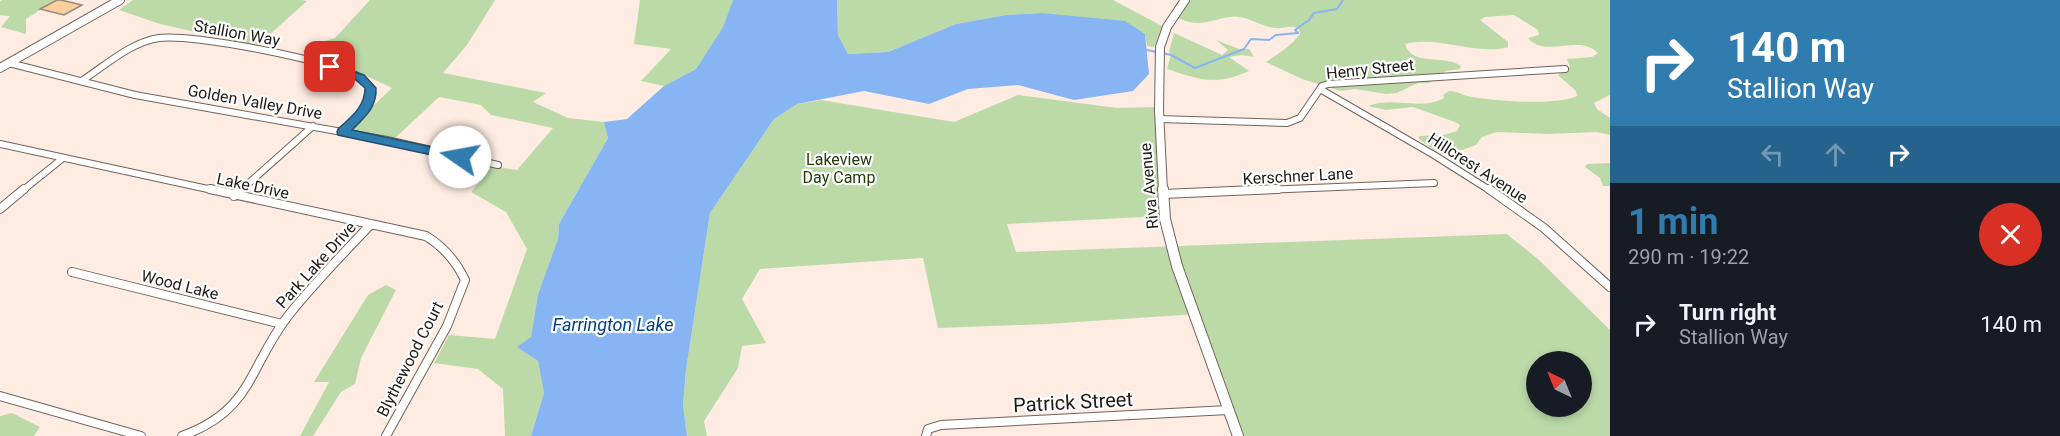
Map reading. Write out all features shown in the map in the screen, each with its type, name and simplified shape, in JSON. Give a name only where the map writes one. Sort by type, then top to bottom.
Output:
[{"type":"street","points":[[0,68],[120,0]]},
{"type":"street","name":"Riva Avenue","points":[[1185,0],[1165,31],[1160,52],[1159,119],[1165,219],[1177,266],[1238,436]]},
{"type":"street","name":"Stallion Way","points":[[83,80],[130,49],[158,38],[183,38],[292,57],[349,72],[360,78],[370,88],[371,100],[363,112],[343,132]]},
{"type":"street","name":"Golden Valley Drive","points":[[9,63],[135,94],[313,126],[498,165]]},
{"type":"street","name":"Henry Street","points":[[1159,119],[1287,123],[1300,118],[1320,89],[1328,84],[1565,69]]},
{"type":"street","name":"Hillcrest Avenue","points":[[1320,89],[1440,157],[1505,198],[1582,258],[1610,286]]},
{"type":"street","points":[[234,196],[313,126]]},
{"type":"street","name":"Lake Drive","points":[[0,144],[426,236],[444,246],[457,261],[465,280],[459,294]]},
{"type":"street","points":[[0,209],[63,158]]},
{"type":"street","name":"Kerschner Lane","points":[[1163,194],[1434,183]]},
{"type":"street","name":"Park Lake Drive","points":[[182,436],[211,424],[230,409],[248,387],[282,324],[371,224]]},
{"type":"street","name":"Wood Lake","points":[[72,272],[282,324]]},
{"type":"street","name":"Blythewood Court","points":[[386,436],[447,326],[459,294]]},
{"type":"street","points":[[0,396],[141,436]]},
{"type":"street","name":"Patrick Street","points":[[926,436],[928,429],[941,425],[1228,410]]},
{"type":"green space","points":[[2,0],[55,0],[26,19],[26,34],[1,27],[10,16],[0,15]]},
{"type":"green space","points":[[133,0],[307,1],[257,46],[160,24],[119,10]]},
{"type":"green space","points":[[370,0],[495,0],[467,45],[443,73],[546,93],[533,102],[568,118],[604,122],[608,138],[559,224],[558,239],[538,294],[531,338],[518,347],[538,361],[544,393],[531,436],[505,436],[503,389],[478,369],[434,363],[449,335],[495,339],[527,249],[506,212],[471,192],[492,166],[517,170],[553,128],[491,115],[481,105],[439,97],[394,139],[348,130],[392,88],[306,47],[335,38]]},
{"type":"green space","points":[[640,0],[733,0],[723,27],[696,69],[664,86],[641,81],[671,49],[634,44]]},
{"type":"green space","points":[[837,0],[1113,0],[1162,26],[1154,47],[1147,46],[1145,34],[1042,13],[1006,15],[956,24],[888,52],[848,54],[838,35]]},
{"type":"green space","points":[[1190,0],[1610,0],[1610,95],[1594,103],[1597,109],[1610,118],[1610,135],[1597,132],[1548,134],[1497,132],[1482,137],[1476,145],[1448,155],[1434,150],[1419,139],[1419,136],[1443,135],[1457,131],[1460,125],[1413,107],[1386,110],[1368,106],[1387,102],[1416,104],[1435,102],[1444,98],[1443,95],[1449,91],[1478,98],[1523,102],[1554,101],[1577,96],[1576,91],[1558,75],[1570,67],[1567,59],[1592,57],[1598,53],[1590,47],[1581,45],[1553,47],[1535,44],[1528,38],[1539,35],[1538,30],[1514,15],[1485,17],[1480,20],[1508,42],[1508,47],[1484,49],[1430,42],[1405,44],[1414,55],[1454,63],[1461,66],[1460,69],[1445,71],[1442,76],[1429,83],[1418,83],[1397,93],[1386,94],[1355,89],[1341,91],[1302,79],[1266,62],[1293,42],[1300,34],[1299,29],[1271,27],[1239,17],[1203,23],[1187,22],[1178,18]]},
{"type":"green space","points":[[1174,33],[1222,55],[1228,50],[1216,40],[1239,49],[1249,49],[1254,57],[1242,55],[1229,57],[1249,71],[1227,79],[1208,80],[1167,69]]},
{"type":"green space","name":"Lakeview Day Camp","points":[[1018,95],[1117,108],[1155,107],[1164,216],[1007,224],[1016,252],[1507,234],[1539,260],[1610,330],[1610,436],[1242,436],[1197,314],[1048,324],[938,328],[923,258],[760,269],[742,299],[766,343],[742,346],[738,368],[704,421],[707,436],[687,436],[683,405],[686,370],[710,213],[774,119],[797,104],[821,100],[954,122]]},
{"type":"green space","points":[[1610,163],[1610,186],[1603,186],[1600,178],[1585,167],[1587,164]]},
{"type":"green space","points":[[386,285],[396,290],[361,358],[355,384],[341,392],[313,436],[300,436],[329,382],[314,382],[368,295]]},
{"type":"green space","points":[[12,413],[40,427],[34,436],[0,436],[0,416]]},
{"type":"water","name":"Farrington Lake","points":[[733,0],[837,0],[838,35],[848,54],[888,52],[956,24],[1006,15],[1042,13],[1125,21],[1145,34],[1149,74],[1133,91],[1074,100],[1018,85],[968,89],[929,104],[864,91],[797,104],[774,119],[710,213],[686,370],[683,405],[687,436],[531,436],[544,393],[538,361],[517,347],[531,337],[538,294],[558,239],[559,224],[608,138],[604,122],[627,119],[664,86],[696,69],[723,27]]},
{"type":"building","points":[[57,0],[82,5],[64,15],[40,9]]},
{"type":"waterway","points":[[1147,50],[1171,55],[1195,68],[1244,49],[1251,39],[1269,40],[1276,35],[1298,33],[1295,30],[1309,20],[1314,13],[1337,9],[1343,0]]},
{"type":"route","points":[[330,67],[349,72],[360,78],[370,88],[371,100],[363,112],[343,132],[460,157]]}]
